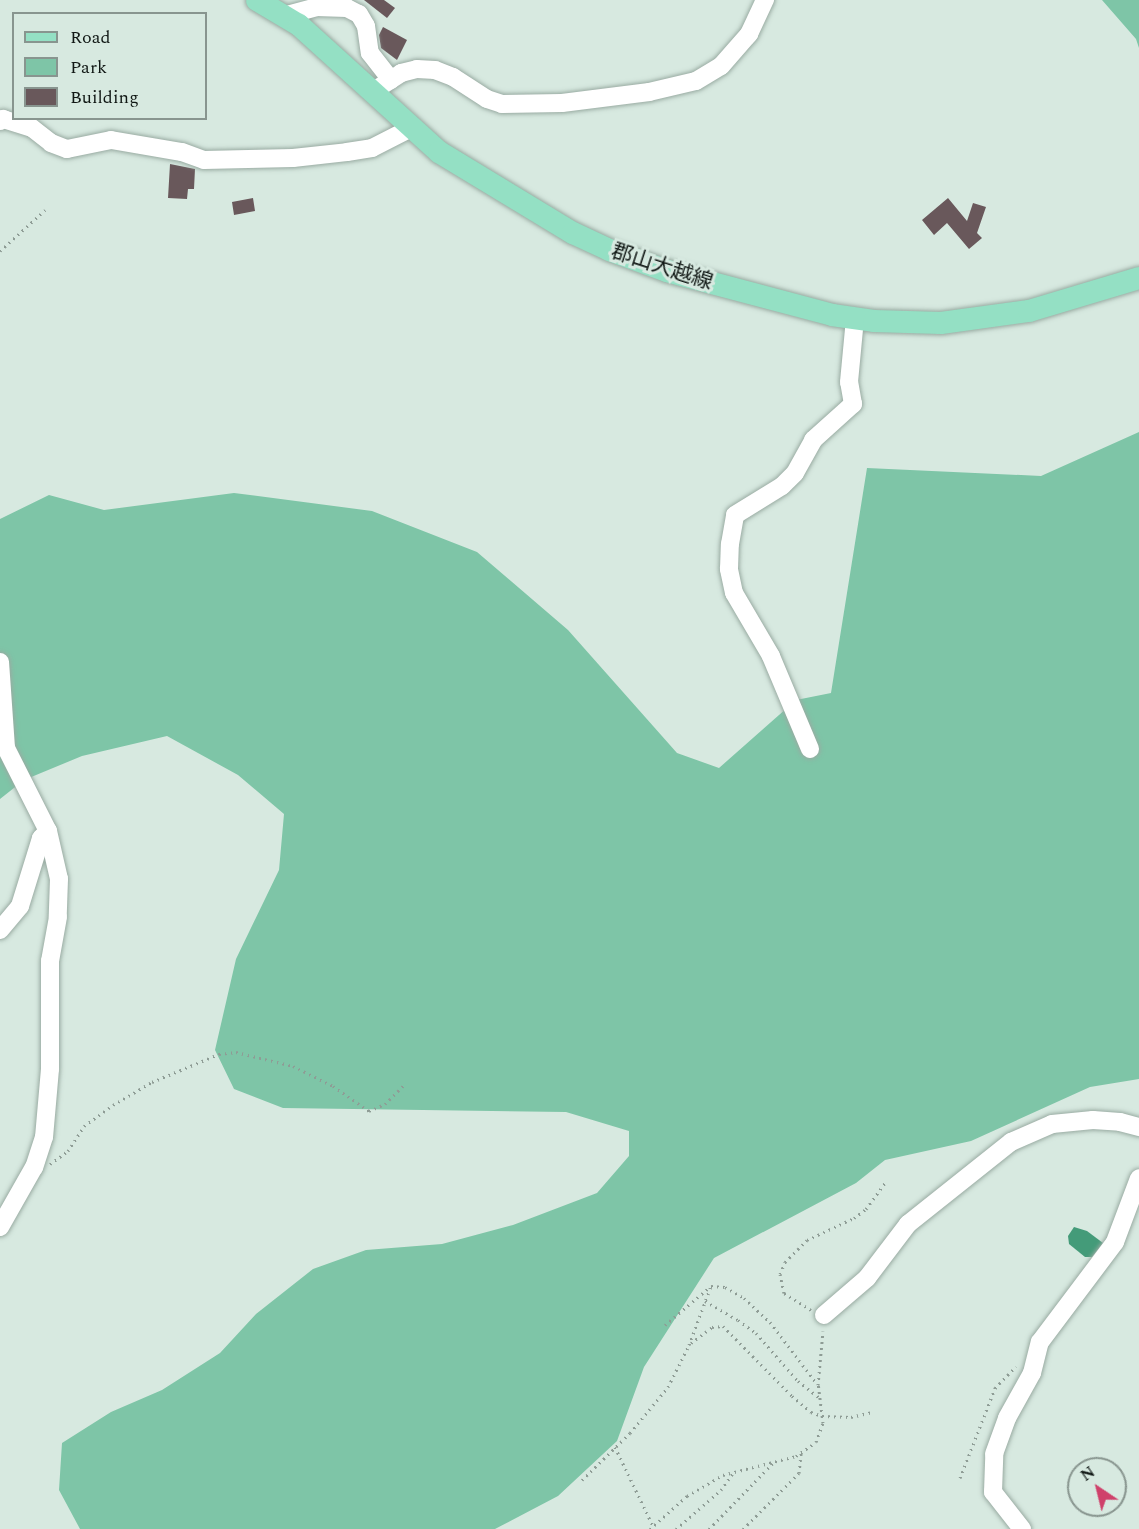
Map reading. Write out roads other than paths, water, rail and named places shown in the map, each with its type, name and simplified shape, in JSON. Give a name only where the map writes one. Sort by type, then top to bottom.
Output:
[{"type":"main road","name":"郡山大越線","points":[[257,0],[287,15],[382,86],[411,128],[439,152],[573,234],[609,250],[715,285],[855,318],[940,323],[998,317],[1061,303],[1139,278]]},
{"type":"street","points":[[287,15],[316,7],[359,6],[366,26],[370,53],[382,86],[401,73],[417,69],[435,70],[465,82],[487,99],[514,105],[562,103],[649,92],[696,81],[721,66],[749,34],[765,0]]},
{"type":"street","points":[[0,121],[3,119],[32,128],[51,143],[67,149],[111,140],[182,152],[204,160],[327,156],[372,148],[411,128]]},
{"type":"street","points":[[810,749],[771,656],[734,593],[729,569],[730,544],[735,515],[782,486],[795,473],[813,440],[853,404],[849,382],[855,318]]},
{"type":"street","points":[[0,662],[6,748],[48,831],[59,879],[58,917],[50,961],[49,1103],[44,1137],[34,1167],[0,1227]]},
{"type":"street","points":[[0,930],[20,906],[41,838],[48,831]]},
{"type":"street","points":[[824,1315],[867,1278],[908,1224],[1011,1142],[1052,1124],[1093,1120],[1120,1122],[1139,1127]]},
{"type":"street","points":[[1022,1529],[993,1492],[994,1454],[1007,1418],[1032,1372],[1040,1342],[1115,1242],[1139,1178]]}]
